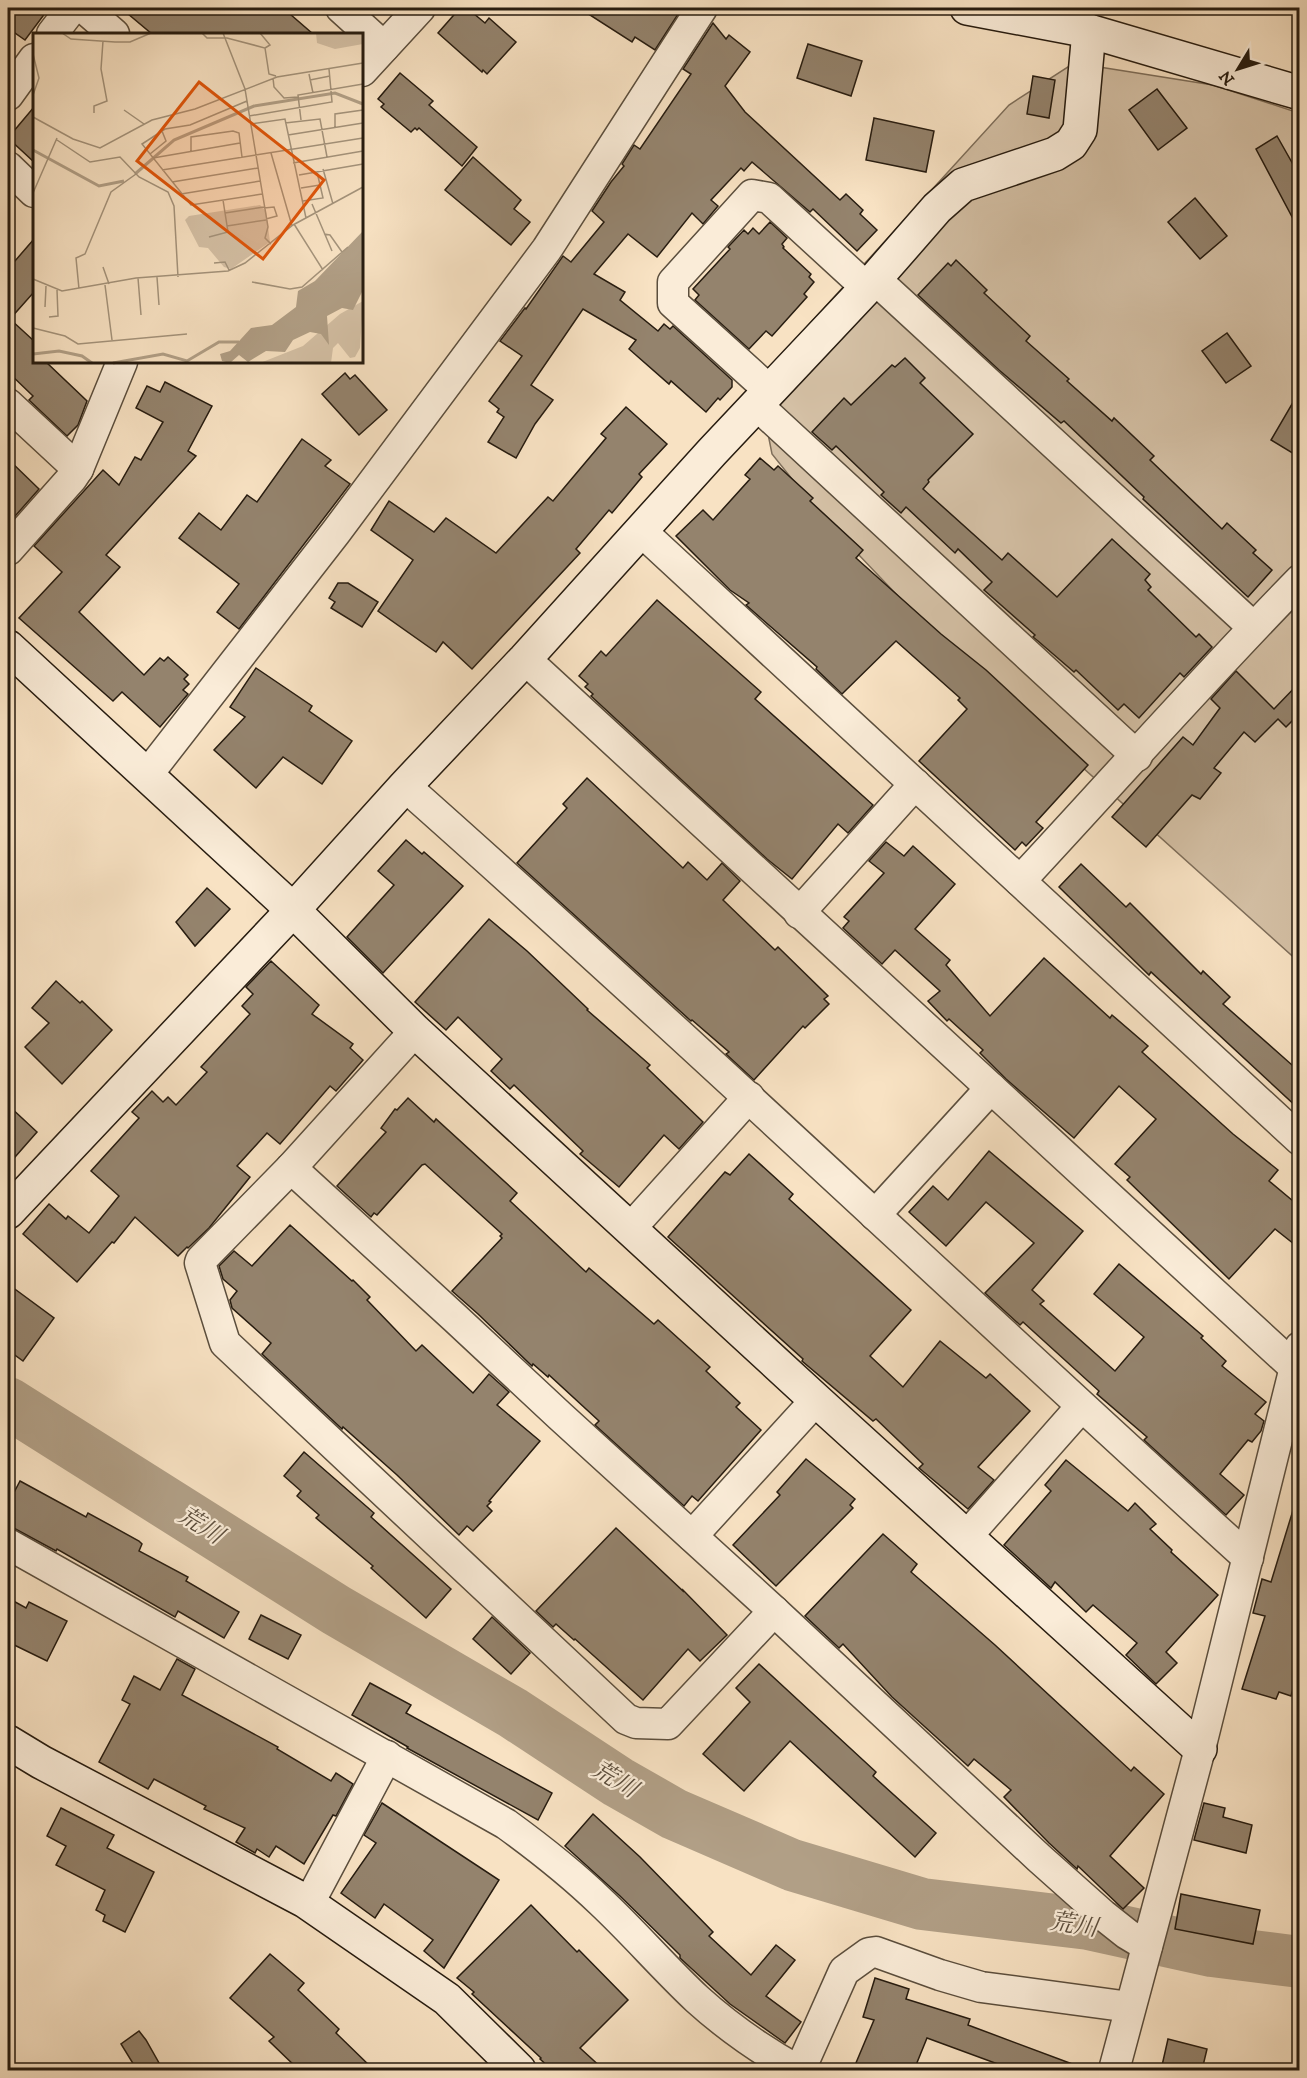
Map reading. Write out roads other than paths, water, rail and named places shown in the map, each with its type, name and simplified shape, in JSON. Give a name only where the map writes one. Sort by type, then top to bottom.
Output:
[{"type":"street","points":[[53,33],[72,8]]},
{"type":"street","points":[[84,8],[113,33]]},
{"type":"street","points":[[341,8],[384,47]]},
{"type":"street","points":[[363,70],[420,8]]},
{"type":"street","points":[[147,775],[336,532],[547,249],[702,8]]},
{"type":"street","points":[[967,8],[1089,31],[1299,93]]},
{"type":"street","points":[[8,1212],[293,910],[712,452],[871,284],[937,208],[963,185],[1055,154],[1071,144],[1080,130],[1089,31]]},
{"type":"street","points":[[8,95],[33,59]]},
{"type":"street","points":[[8,167],[33,191]]},
{"type":"street","points":[[1137,756],[764,398],[673,303],[673,282],[752,195],[769,198],[871,284],[1253,627]]},
{"type":"street","points":[[8,550],[78,469],[122,363]]},
{"type":"street","points":[[8,404],[78,469]]},
{"type":"street","points":[[640,531],[1299,1140]]},
{"type":"street","points":[[1020,881],[1299,580]]},
{"type":"street","points":[[8,647],[293,910],[415,1031],[1200,1749]]},
{"type":"street","points":[[525,659],[991,1089],[1297,1357],[1200,1749],[1114,2070]]},
{"type":"street","points":[[799,913],[915,784]]},
{"type":"street","points":[[405,786],[562,925],[1081,1407],[1248,1558]]},
{"type":"street","points":[[415,1031],[291,1168],[201,1260],[225,1343],[626,1719],[636,1723],[668,1724],[774,1611]]},
{"type":"street","points":[[875,1215],[991,1089]]},
{"type":"street","points":[[630,1229],[749,1097]]},
{"type":"street","points":[[291,1168],[774,1611],[1039,1858],[1103,1915],[1147,1946]]},
{"type":"street","points":[[692,1536],[816,1400]]},
{"type":"street","points":[[967,1536],[1081,1407]]},
{"type":"street","points":[[8,1544],[506,1824],[546,1853],[601,1901],[697,1999],[758,2048],[798,2070],[844,1971],[869,1953],[876,1952],[940,1976],[981,1987],[1130,2007]]},
{"type":"street","points":[[8,1742],[41,1762],[309,1903],[447,1999],[519,2070]]},
{"type":"street","points":[[309,1903],[387,1756]]},
{"type":"waterway","name":"荒川","points":[[8,1403],[336,1610],[513,1713],[618,1782],[674,1814],[792,1865],[922,1904],[1089,1924],[1212,1951],[1300,1962]]}]
